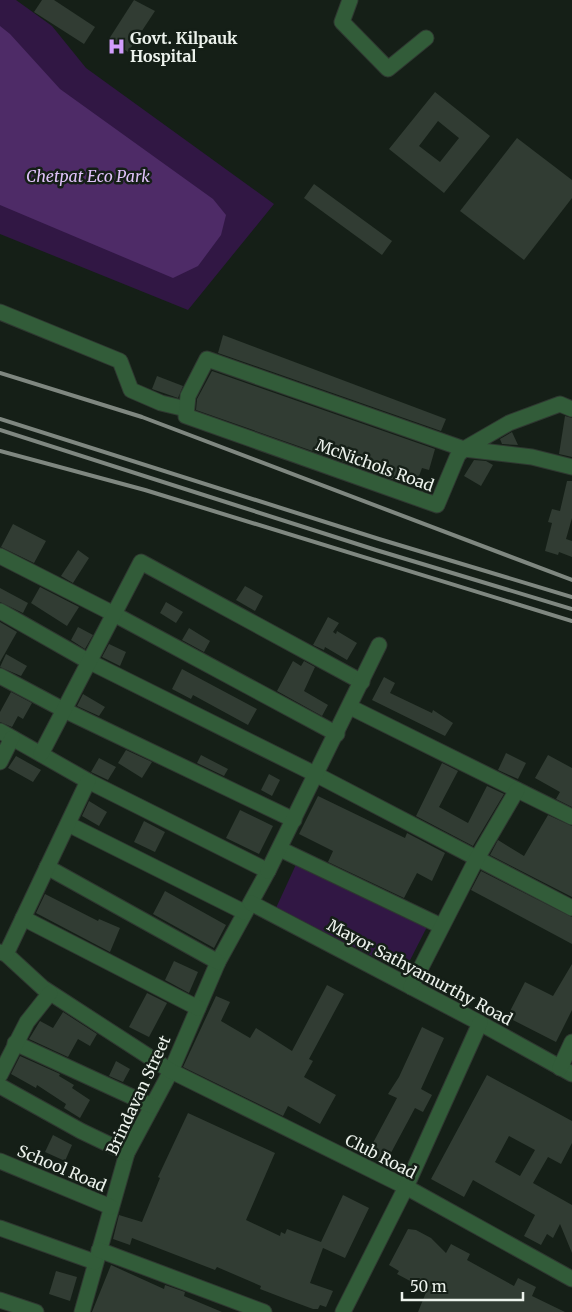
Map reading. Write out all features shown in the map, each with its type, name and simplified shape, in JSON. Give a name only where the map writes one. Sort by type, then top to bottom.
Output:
[{"type":"street","points":[[350,0],[342,22],[388,69],[426,38]]},
{"type":"street","points":[[0,312],[120,360],[131,390],[161,403],[187,402],[206,358],[464,449],[532,457],[572,467]]},
{"type":"street","name":"McNichols Road","points":[[187,402],[186,416],[436,505],[458,455],[464,449]]},
{"type":"street","points":[[464,449],[509,423],[543,410],[560,404],[572,408]]},
{"type":"street","points":[[0,556],[336,734]]},
{"type":"street","points":[[41,754],[62,709],[141,562],[362,682]]},
{"type":"street","points":[[0,611],[88,661],[317,775],[476,860],[572,908]]},
{"type":"street","name":"Brindavan Street","points":[[82,1312],[127,1153],[171,1071],[218,962],[268,872],[379,645]]},
{"type":"street","points":[[0,676],[62,709],[294,820]]},
{"type":"street","points":[[350,707],[572,817]]},
{"type":"street","points":[[0,762],[6,734],[88,781],[268,872]]},
{"type":"street","points":[[3,953],[23,918],[88,781]]},
{"type":"street","points":[[410,987],[440,926],[517,790]]},
{"type":"street","name":"Mayor Sathyamurthy Road","points":[[68,824],[248,907],[410,987],[566,1071]]},
{"type":"street","points":[[280,848],[440,926]]},
{"type":"street","points":[[46,867],[218,962]]},
{"type":"street","points":[[23,918],[198,1008]]},
{"type":"street","name":"Club Road","points":[[3,953],[50,992],[171,1071],[406,1187],[572,1280]]},
{"type":"street","points":[[0,1075],[27,1022],[50,992]]},
{"type":"street","points":[[343,1312],[406,1187],[480,1023]]},
{"type":"street","points":[[566,1071],[572,1042]]},
{"type":"street","points":[[15,1043],[152,1106]]},
{"type":"street","points":[[0,1086],[81,1131],[127,1153]]},
{"type":"street","name":"School Road","points":[[0,1161],[112,1207]]},
{"type":"street","points":[[0,1228],[97,1256],[264,1312]]},
{"type":"street","points":[[0,1300],[36,1312]]},
{"type":"green space","name":"Chetpat Eco Park","points":[[0,0],[16,0],[52,26],[86,68],[274,204],[188,310],[0,234]]},
{"type":"green space","points":[[299,858],[430,921],[404,972],[276,908]]},
{"type":"shaded area","name":"Chetpat Eco Park","points":[[0,26],[10,34],[60,89],[213,199],[226,215],[221,235],[198,266],[173,278],[0,205]]},
{"type":"building","points":[[42,0],[54,0],[95,27],[84,44],[34,12]]},
{"type":"building","points":[[134,0],[155,11],[128,52],[109,39]]},
{"type":"building","points":[[435,92],[490,136],[444,193],[389,149]],"holes":[[[438,121],[459,138],[440,162],[419,146]]]},
{"type":"building","points":[[517,138],[572,180],[572,198],[524,260],[460,211]]},
{"type":"building","points":[[314,184],[392,241],[382,255],[304,198]]},
{"type":"building","points":[[223,335],[446,419],[441,431],[218,353]]},
{"type":"building","points":[[212,371],[435,449],[429,470],[422,468],[415,487],[196,410],[197,399]]},
{"type":"building","points":[[157,376],[183,386],[178,398],[152,389]]},
{"type":"building","points":[[565,416],[572,418],[572,457],[559,454]]},
{"type":"building","points":[[512,432],[518,445],[502,444],[500,439]]},
{"type":"building","points":[[474,460],[486,461],[493,465],[481,486],[464,476]]},
{"type":"building","points":[[567,481],[572,481],[572,518],[566,539],[572,541],[572,557],[559,552],[558,555],[545,551],[552,523],[548,522],[552,509],[560,511]]},
{"type":"building","points":[[13,524],[46,541],[34,563],[1,547]]},
{"type":"building","points":[[78,550],[89,558],[73,583],[61,576]]},
{"type":"building","points":[[245,586],[263,596],[255,611],[236,600]]},
{"type":"building","points":[[40,587],[79,607],[67,626],[31,603]]},
{"type":"building","points":[[0,588],[28,603],[23,613],[0,602]]},
{"type":"building","points":[[166,602],[183,612],[176,623],[160,613]]},
{"type":"building","points":[[328,617],[339,623],[333,632],[336,634],[337,631],[357,643],[347,660],[325,647],[324,650],[313,645]]},
{"type":"building","points":[[0,622],[17,632],[0,662]]},
{"type":"building","points":[[78,627],[93,635],[85,649],[71,640]]},
{"type":"building","points":[[189,628],[210,641],[204,652],[182,640]]},
{"type":"building","points":[[109,644],[126,652],[120,666],[102,657]]},
{"type":"building","points":[[6,654],[27,666],[21,676],[0,667]]},
{"type":"building","points":[[293,661],[301,666],[304,661],[315,667],[304,691],[328,705],[322,716],[277,691]]},
{"type":"building","points":[[182,669],[257,709],[248,725],[193,695],[191,699],[172,689]]},
{"type":"building","points":[[384,677],[395,683],[390,693],[432,713],[433,710],[453,723],[445,736],[372,700]]},
{"type":"building","points":[[11,692],[32,703],[23,719],[18,716],[12,727],[0,722],[0,712]]},
{"type":"building","points":[[83,694],[105,707],[99,716],[77,706]]},
{"type":"building","points":[[126,750],[152,762],[142,778],[118,763]]},
{"type":"building","points":[[506,753],[526,763],[518,779],[498,770]]},
{"type":"building","points":[[201,755],[228,769],[224,776],[197,763]]},
{"type":"building","points":[[548,755],[572,768],[572,807],[556,799],[560,792],[535,778]]},
{"type":"building","points":[[16,756],[41,770],[33,782],[8,768]]},
{"type":"building","points":[[99,758],[116,767],[108,780],[91,772]]},
{"type":"building","points":[[442,763],[458,771],[439,807],[468,823],[487,786],[504,794],[473,846],[416,816]]},
{"type":"building","points":[[269,774],[280,780],[272,796],[261,790]]},
{"type":"building","points":[[318,796],[405,838],[407,833],[445,853],[432,881],[417,873],[404,898],[328,862],[333,851],[299,834]]},
{"type":"building","points":[[89,801],[107,812],[99,826],[82,816]]},
{"type":"building","points":[[240,810],[273,826],[259,854],[226,838]]},
{"type":"building","points":[[548,815],[572,826],[572,897],[490,855],[498,840],[524,856]]},
{"type":"building","points":[[144,821],[165,832],[155,852],[134,842]]},
{"type":"building","points":[[481,871],[572,917],[572,944],[471,890]]},
{"type":"building","points":[[165,891],[226,925],[214,948],[153,914]]},
{"type":"building","points":[[45,894],[98,921],[99,919],[120,928],[110,952],[36,913]]},
{"type":"building","points":[[174,961],[198,972],[189,993],[165,980]]},
{"type":"building","points":[[572,964],[572,1010],[556,1042],[507,1017],[525,982],[553,996]]},
{"type":"building","points":[[327,985],[344,994],[309,1059],[313,1061],[304,1077],[336,1095],[320,1124],[288,1106],[283,1116],[183,1067],[216,996],[230,1002],[221,1021],[250,1038],[256,1028],[292,1051]]},
{"type":"building","points":[[147,993],[167,1003],[149,1037],[129,1027]]},
{"type":"building","points":[[63,1012],[97,1034],[90,1046],[78,1039],[68,1057],[29,1039],[40,1021],[53,1028]]},
{"type":"building","points":[[422,1027],[444,1038],[421,1089],[432,1095],[423,1112],[415,1108],[385,1164],[367,1154],[397,1098],[388,1094],[399,1077]]},
{"type":"building","points":[[20,1056],[60,1074],[59,1076],[74,1085],[72,1088],[90,1100],[80,1118],[64,1108],[66,1104],[37,1085],[36,1088],[11,1074]]},
{"type":"building","points":[[116,1061],[130,1069],[123,1082],[109,1076]]},
{"type":"building","points":[[487,1075],[572,1121],[572,1143],[561,1164],[548,1157],[533,1183],[572,1205],[572,1253],[560,1224],[553,1238],[547,1234],[541,1245],[524,1236],[535,1215],[473,1180],[464,1197],[431,1179]],"holes":[[[509,1136],[535,1150],[520,1176],[495,1162]]]},
{"type":"building","points":[[188,1113],[275,1153],[246,1220],[280,1236],[281,1232],[285,1234],[287,1229],[321,1242],[343,1195],[369,1208],[345,1258],[323,1248],[310,1283],[333,1291],[326,1307],[320,1305],[318,1309],[313,1309],[260,1289],[261,1286],[217,1267],[215,1270],[132,1238],[130,1245],[113,1239],[119,1215],[142,1222],[160,1178],[158,1177]]},
{"type":"building","points":[[53,1135],[72,1145],[65,1161],[45,1152]]},
{"type":"building","points":[[408,1229],[416,1230],[431,1238],[446,1253],[451,1244],[470,1254],[467,1260],[514,1286],[518,1278],[536,1287],[532,1296],[565,1312],[418,1312],[427,1290],[397,1274],[399,1271],[389,1265]]},
{"type":"building","points":[[111,1265],[164,1289],[165,1285],[185,1292],[184,1296],[222,1312],[92,1312]]},
{"type":"building","points":[[56,1271],[77,1277],[70,1301],[49,1294]]},
{"type":"railway","points":[[0,373],[142,417],[572,580]]},
{"type":"railway","points":[[0,419],[379,539],[572,597]]},
{"type":"railway","points":[[0,430],[376,550],[572,609]]},
{"type":"railway","points":[[0,451],[145,490],[572,621]]},
{"type":"place","name":"Govt. Kilpauk Hospital","points":[[116,47]]}]
